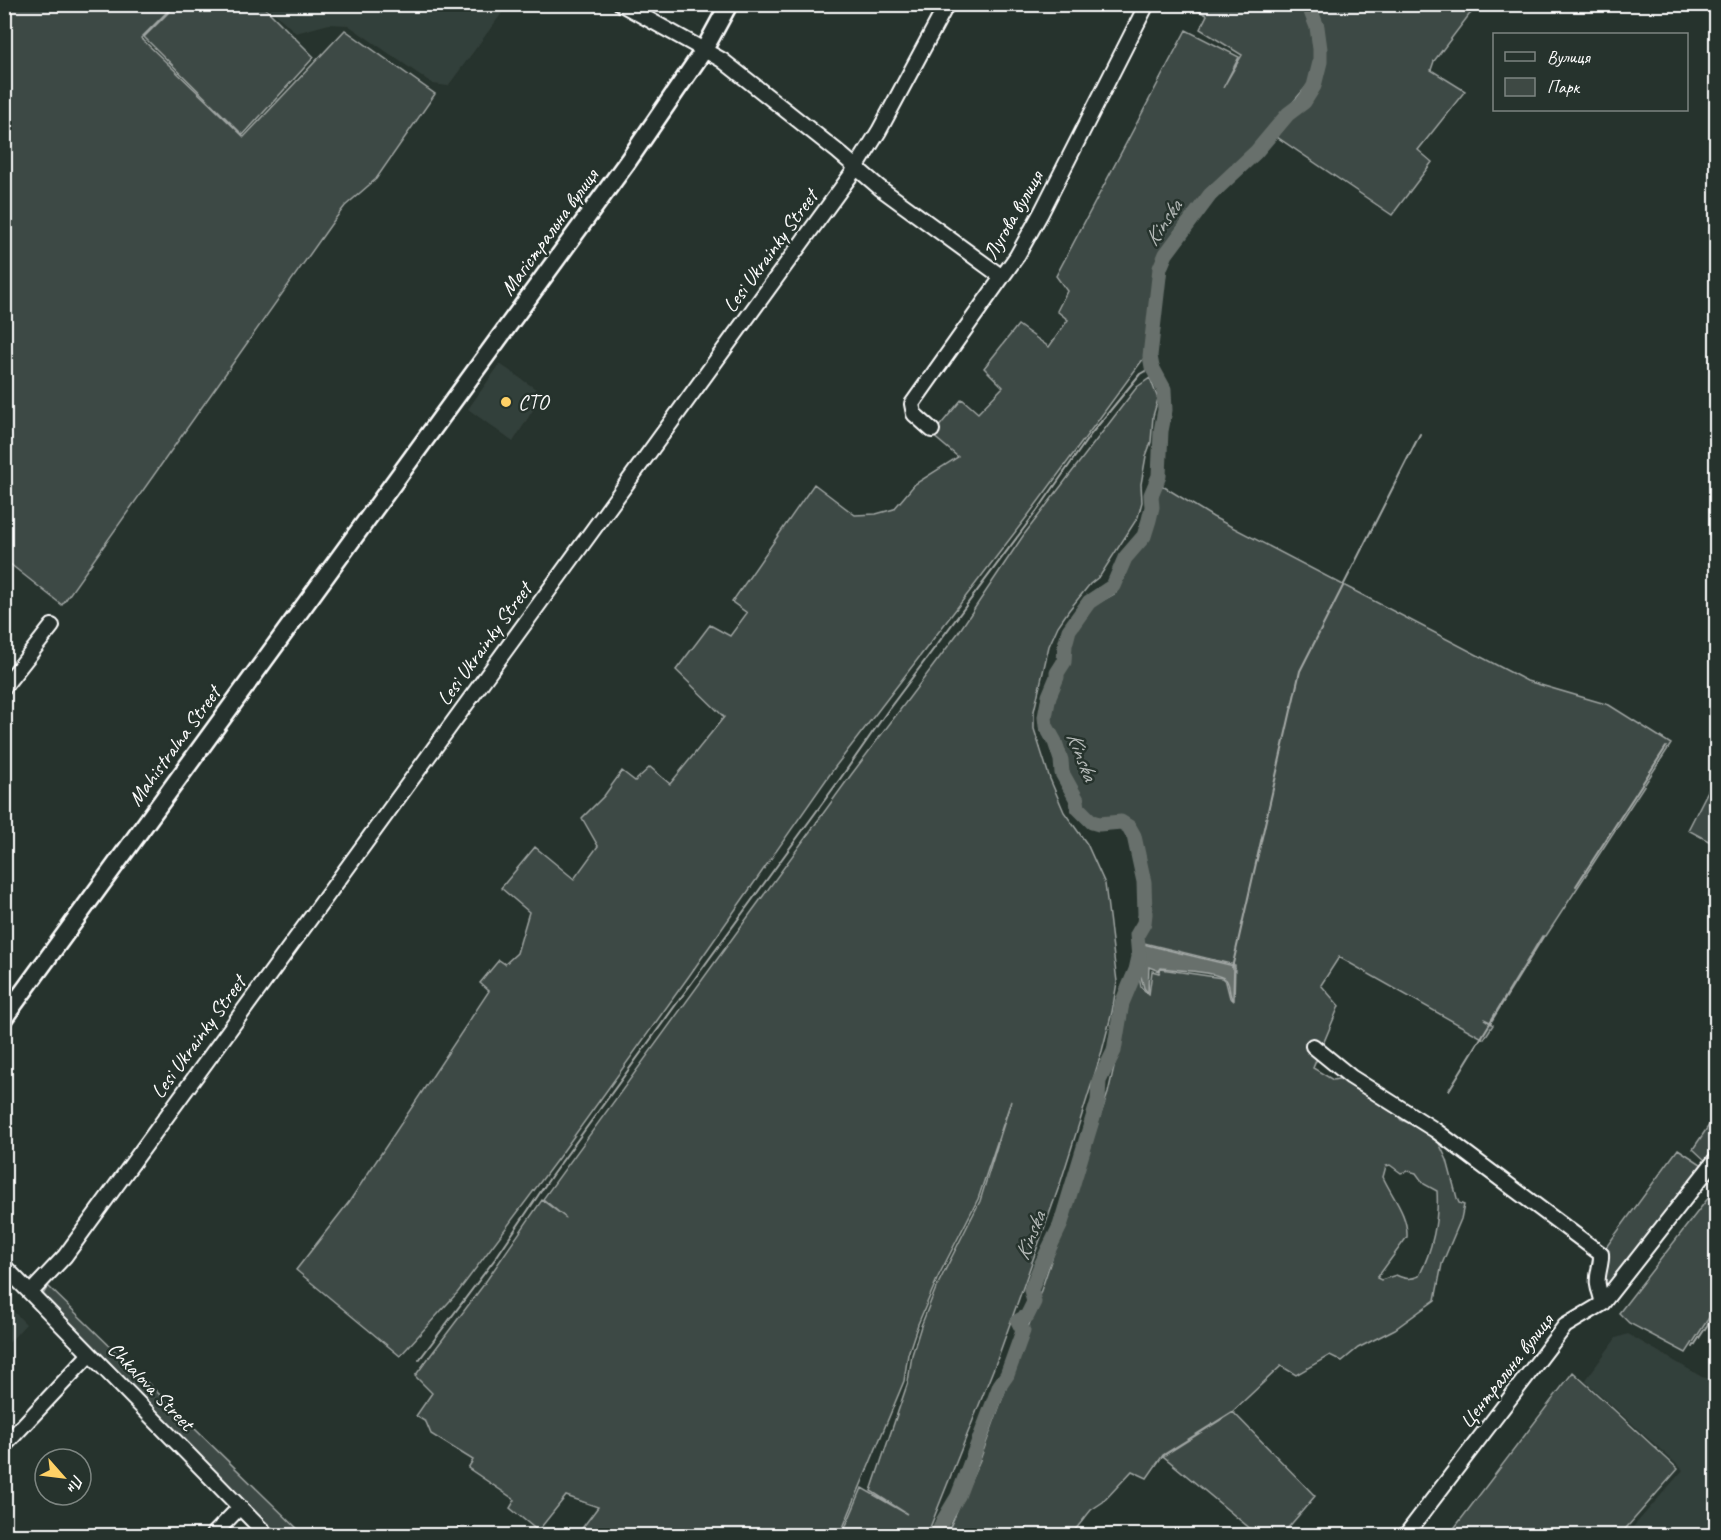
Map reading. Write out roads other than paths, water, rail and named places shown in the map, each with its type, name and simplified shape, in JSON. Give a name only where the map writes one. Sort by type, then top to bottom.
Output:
[{"type":"main road","name":"Магістральна вулиця","points":[[381,501],[628,161],[704,50],[729,4]]},
{"type":"main road","name":"Mahistralna Street","points":[[4,1018],[381,501]]},
{"type":"street","points":[[621,4],[728,65],[880,188],[1002,277]]},
{"type":"street","name":"Lesi Ukrainky Street","points":[[31,1292],[50,1274],[72,1247],[856,168],[879,131],[947,4]]},
{"type":"street","name":"Лугова вулиця","points":[[932,430],[914,414],[912,404],[1017,256],[1148,4]]},
{"type":"street","points":[[4,687],[52,626]]},
{"type":"street","points":[[1313,1046],[1351,1077],[1435,1130],[1601,1254],[1598,1284],[1602,1293],[1602,1304]]},
{"type":"street","name":"Центральна вулиця","points":[[1405,1536],[1565,1326],[1602,1304],[1716,1159]]},
{"type":"street","name":"Chkalova Street","points":[[4,1266],[268,1536]]},
{"type":"street","points":[[4,1446],[90,1354]]},
{"type":"street","points":[[212,1536],[240,1507]]},
{"type":"waterway","name":"Kinska","points":[[937,1536],[958,1496],[1000,1385],[1007,1375],[1023,1331],[1018,1321],[1027,1316],[1034,1302],[1031,1290],[1060,1226],[1098,1101],[1099,1081],[1114,1051],[1122,1003],[1139,957],[1137,935],[1144,923],[1144,882],[1134,836],[1129,827],[1121,822],[1099,824],[1092,822],[1078,808],[1077,800],[1062,773],[1061,760],[1055,742],[1046,726],[1045,717],[1049,696],[1057,673],[1064,662],[1069,630],[1089,602],[1113,586],[1125,558],[1144,536],[1149,520],[1152,507],[1151,495],[1159,476],[1161,431],[1165,410],[1164,389],[1152,367],[1150,356],[1160,268],[1166,254],[1210,195],[1256,152],[1288,114],[1304,102],[1314,86],[1320,62],[1320,49],[1317,27],[1308,4]]},
{"type":"waterway","points":[[419,1360],[495,1259],[552,1175],[1091,434],[1140,374],[1152,367]]},
{"type":"waterway","points":[[1232,968],[1300,671],[1420,434]]},
{"type":"waterway","points":[[1576,886],[1666,747]]},
{"type":"waterway","points":[[1449,1090],[1543,937]]},
{"type":"waterway","points":[[1693,1347],[1716,1312]]},
{"type":"place","name":"СТО","points":[[506,402]]}]
